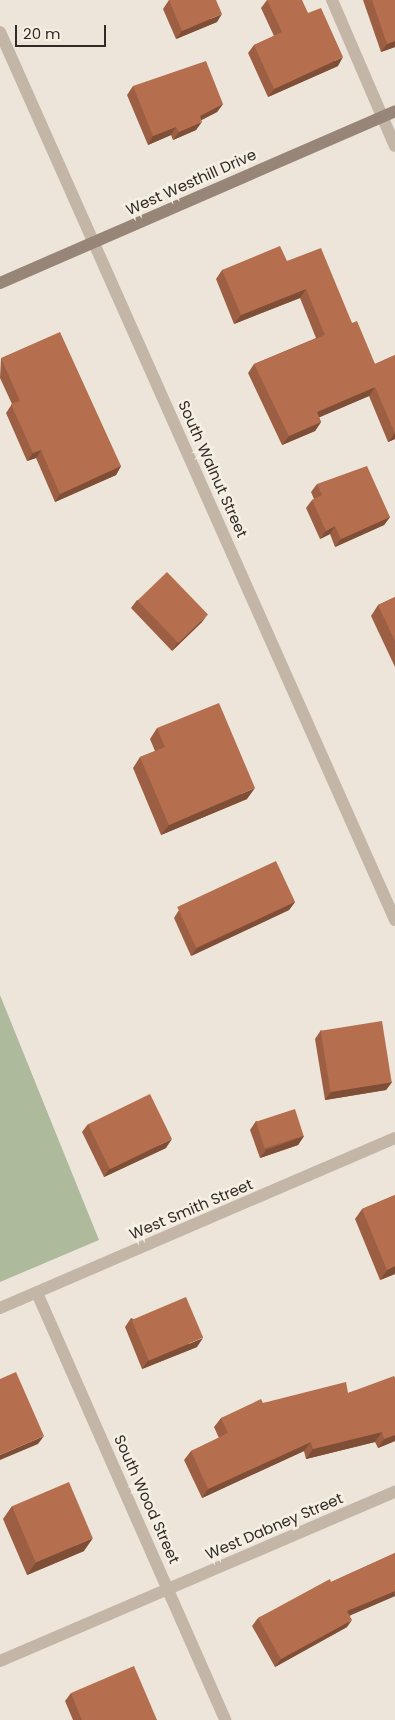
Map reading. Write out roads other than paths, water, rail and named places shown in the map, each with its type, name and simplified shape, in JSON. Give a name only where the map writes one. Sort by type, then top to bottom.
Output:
[{"type":"street","points":[[332,0],[395,146]]},
{"type":"street","name":"South Walnut Street","points":[[0,32],[395,920]]},
{"type":"street","name":"West Westhill Drive","points":[[0,283],[395,111]]},
{"type":"street","name":"West Smith Street","points":[[0,1308],[395,1138]]},
{"type":"street","name":"South Wood Street","points":[[37,1293],[169,1589],[225,1720]]},
{"type":"street","name":"West Dabney Street","points":[[0,1660],[395,1492]]}]
